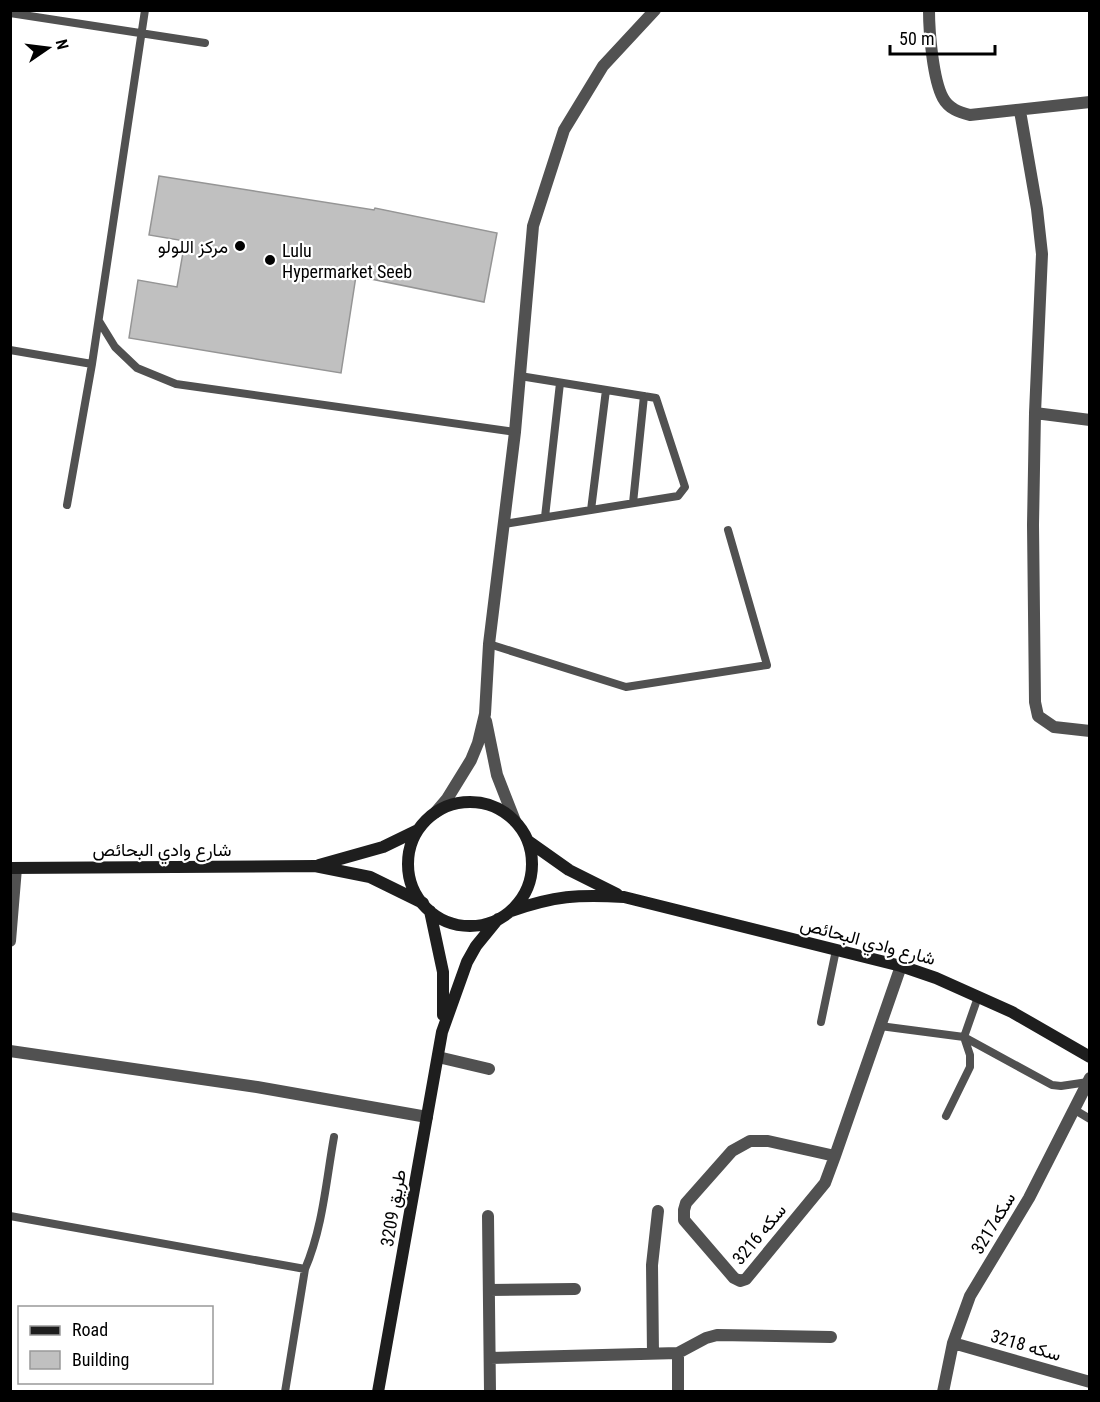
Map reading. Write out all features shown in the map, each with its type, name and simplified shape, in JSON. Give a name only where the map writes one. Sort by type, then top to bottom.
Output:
[{"type":"street","points":[[315,866],[383,847],[418,830],[436,812],[464,774],[478,743],[485,714],[489,644],[515,432],[534,226],[564,130],[603,66],[655,10]]},
{"type":"street","points":[[929,10],[929,32],[938,86],[944,99],[954,110],[970,115],[1089,102]]},
{"type":"street","points":[[1020,111],[1037,209],[1041,255],[1033,525],[1035,702],[1038,716],[1054,727],[1089,731]]},
{"type":"street","points":[[1035,413],[1089,420]]},
{"type":"street","points":[[485,714],[497,775],[515,821],[528,841],[569,870],[624,897]]},
{"type":"street","points":[[436,812],[449,805],[477,802],[491,805],[515,821]]},
{"type":"street","points":[[418,830],[409,855],[409,868],[416,892],[427,907],[443,972],[442,1032]]},
{"type":"street","points":[[511,911],[521,900],[532,871],[528,841]]},
{"type":"street","points":[[315,866],[370,877],[427,907],[440,918],[463,925],[475,926],[498,919],[511,911],[560,897],[587,895],[624,897]]},
{"type":"street","name":"شارع وادي البحائص","points":[[13,868],[315,866]]},
{"type":"street","points":[[10,941],[13,868]]},
{"type":"street","name":"شارع وادي البحائص","points":[[624,897],[901,966],[936,978],[1012,1012],[1089,1057]]},
{"type":"street","points":[[442,1032],[467,962],[476,946],[498,919]]},
{"type":"street","name":"سكه 3216","points":[[835,1156],[758,1140],[741,1144],[732,1151],[686,1203],[684,1220],[734,1278],[740,1281],[746,1279],[825,1184],[835,1156],[901,966]]},
{"type":"street","name":"طريق 3209","points":[[378,1392],[442,1032]]},
{"type":"street","points":[[10,1051],[257,1088],[427,1117]]},
{"type":"street","points":[[438,1057],[489,1069]]},
{"type":"street","name":"سكه3217","points":[[943,1392],[953,1343],[970,1296],[1029,1198],[1089,1080]]},
{"type":"street","points":[[653,1354],[652,1264],[657,1211]]},
{"type":"street","points":[[488,1216],[490,1392]]},
{"type":"street","points":[[489,1290],[575,1289]]},
{"type":"street","points":[[490,1358],[678,1353],[706,1338],[717,1335],[831,1337]]},
{"type":"street","name":"سكه 3218","points":[[953,1343],[1088,1385]]},
{"type":"street","points":[[678,1353],[678,1392]]},
{"type":"lane","points":[[67,505],[99,321],[145,10]]},
{"type":"lane","points":[[10,13],[205,43]]},
{"type":"lane","points":[[99,321],[115,347],[137,368],[176,384],[515,432]]},
{"type":"lane","points":[[10,351],[92,364]]},
{"type":"lane","points":[[504,524],[678,496],[685,487],[656,398],[520,376]]},
{"type":"lane","points":[[544,517],[560,383]]},
{"type":"lane","points":[[591,510],[606,390]]},
{"type":"lane","points":[[633,503],[644,396]]},
{"type":"lane","points":[[489,644],[626,687],[767,664],[728,530]]},
{"type":"lane","points":[[821,1022],[836,950]]},
{"type":"lane","points":[[946,1116],[970,1067],[970,1055],[964,1037],[978,996]]},
{"type":"lane","points":[[880,1026],[964,1037],[1052,1085],[1089,1080]]},
{"type":"lane","points":[[1075,1110],[1089,1119]]},
{"type":"lane","points":[[285,1392],[305,1269],[319,1228],[334,1137]]},
{"type":"lane","points":[[10,1216],[305,1269]]},
{"type":"building","name":"Lulu Hypermarket Seeb","points":[[159,176],[374,210],[375,208],[497,233],[484,302],[356,276],[341,373],[129,338],[138,280],[177,287],[185,241],[149,235]]},
{"type":"place","name":"مركز اللولو","points":[[240,246]]},
{"type":"place","name":"Lulu Hypermarket Seeb","points":[[270,260]]}]
